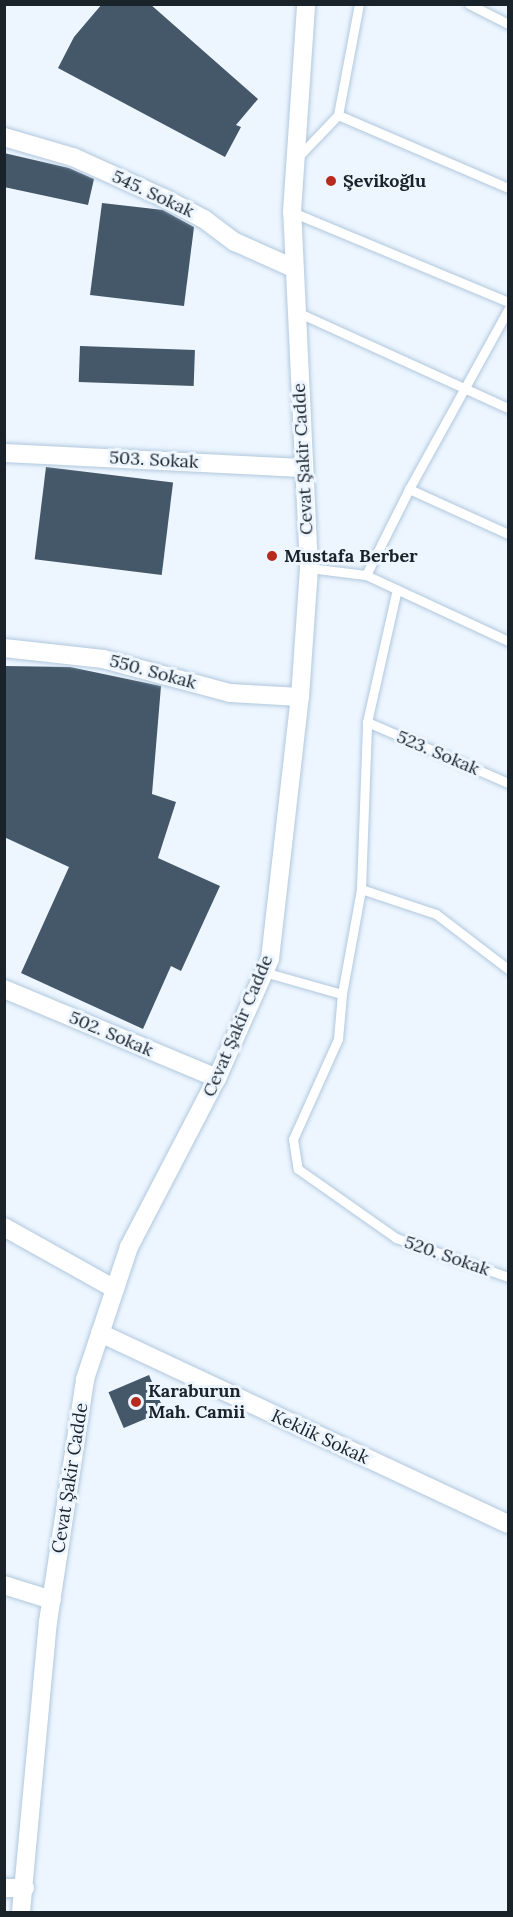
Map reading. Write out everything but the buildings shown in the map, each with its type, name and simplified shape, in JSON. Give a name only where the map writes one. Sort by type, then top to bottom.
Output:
[{"type":"street","name":"Cevat Şakir Cadde","points":[[21,1912],[26,1888],[52,1600],[85,1379],[129,1247],[218,1078],[270,958],[300,697],[309,568],[294,311],[292,212],[306,4]]},
{"type":"street","name":"545. Sokak","points":[[4,137],[72,157],[164,198],[204,219],[235,242],[293,268]]},
{"type":"street","name":"503. Sokak","points":[[4,453],[303,468]]},
{"type":"street","name":"550. Sokak","points":[[4,648],[103,659],[230,693],[300,697]]},
{"type":"street","name":"502. Sokak","points":[[4,989],[218,1078]]},
{"type":"street","points":[[4,1227],[115,1289]]},
{"type":"street","name":"Keklik Sokak","points":[[100,1332],[508,1524]]},
{"type":"street","points":[[4,1585],[52,1600]]},
{"type":"street","points":[[4,1888],[26,1888]]},
{"type":"lane","points":[[295,160],[338,115],[359,4]]},
{"type":"lane","points":[[469,4],[508,24]]},
{"type":"lane","points":[[338,115],[508,188]]},
{"type":"lane","points":[[292,212],[508,302]]},
{"type":"lane","points":[[366,574],[409,489],[508,310]]},
{"type":"lane","points":[[294,311],[508,408]]},
{"type":"lane","points":[[409,489],[508,534]]},
{"type":"lane","points":[[309,568],[366,574],[508,641]]},
{"type":"lane","points":[[264,972],[342,994],[361,889],[367,722],[398,589]]},
{"type":"lane","name":"523. Sokak","points":[[367,722],[508,783]]},
{"type":"lane","points":[[361,889],[435,914],[508,969]]},
{"type":"lane","name":"520. Sokak","points":[[342,994],[338,1039],[293,1139],[298,1169],[396,1238],[508,1277]]},
{"type":"place","name":"Şevikoğlu","points":[[331,181]]},
{"type":"place","name":"Mustafa Berber","points":[[272,556]]},
{"type":"place","name":"Karaburun Mah. Camii","points":[[136,1402]]}]
